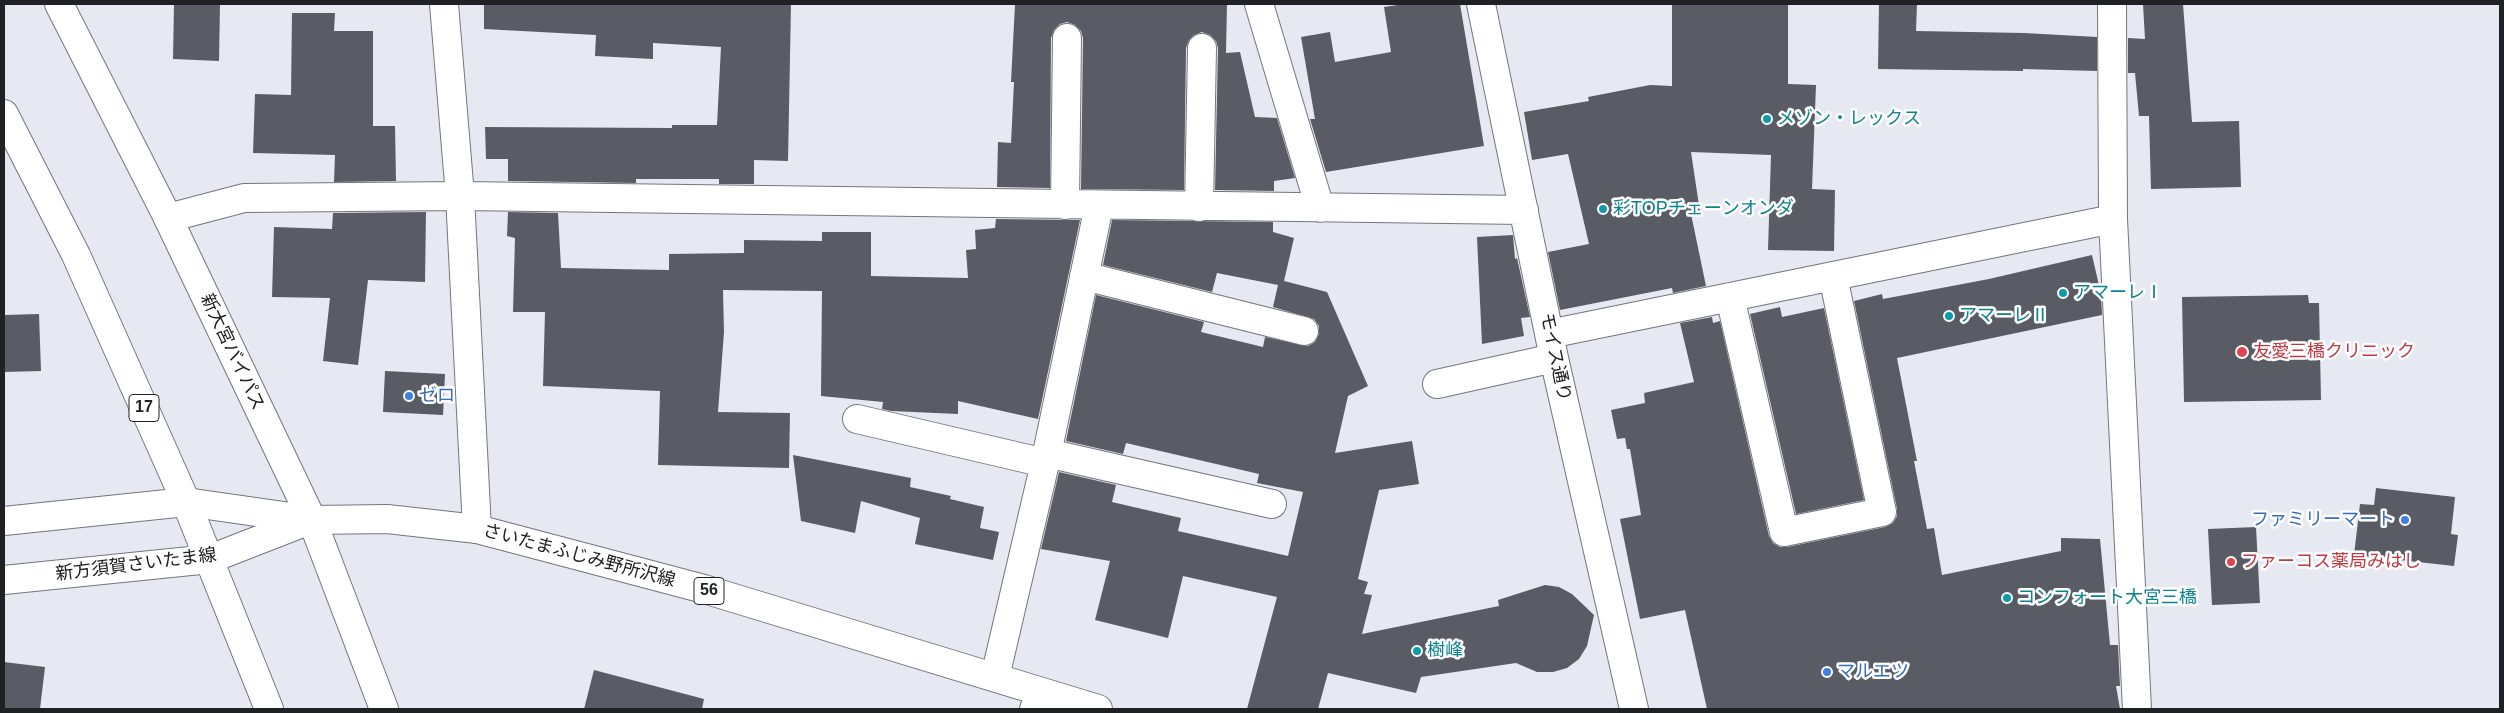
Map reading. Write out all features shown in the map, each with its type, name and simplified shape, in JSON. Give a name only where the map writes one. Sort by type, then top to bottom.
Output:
[{"type":"main road","name":"新大宮バイパス","points":[[59,4],[168,218],[312,520],[384,709]]},
{"type":"main road","points":[[444,4],[460,196],[477,529]]},
{"type":"main road","points":[[1259,4],[1320,208]]},
{"type":"main road","name":"モイス通り","points":[[1481,4],[1552,346],[1634,709]]},
{"type":"main road","points":[[2112,4],[2113,219],[2137,709]]},
{"type":"main road","points":[[1065,205],[1067,38]]},
{"type":"main road","points":[[1200,207],[1202,48]]},
{"type":"main road","name":"17","points":[[4,114],[76,255],[186,502],[269,709]]},
{"type":"main road","points":[[168,218],[244,198],[460,196],[1099,206],[1524,210]]},
{"type":"main road","points":[[995,677],[1046,458],[1099,206]]},
{"type":"main road","points":[[1437,384],[1552,346],[1730,297],[2113,219]]},
{"type":"main road","points":[[1084,276],[1304,332]]},
{"type":"main road","points":[[1730,297],[1784,532],[1882,512],[1833,276]]},
{"type":"main road","points":[[857,419],[1272,504]]},
{"type":"main road","points":[[4,521],[186,502],[312,520]]},
{"type":"main road","name":"さいたまふじみ野所沢線","points":[[312,520],[387,519],[477,529],[704,589],[995,677],[1038,701],[1098,709]]},
{"type":"main road","name":"新方須賀さいたま線","points":[[4,580],[210,559],[312,520]]},
{"type":"building","points":[[174,4],[220,4],[219,61],[173,59]]},
{"type":"building","points":[[484,4],[791,4],[788,161],[754,160],[754,184],[719,184],[719,179],[636,179],[636,183],[508,181],[508,159],[486,159],[485,127],[672,128],[672,125],[717,125],[721,47],[653,43],[653,59],[595,56],[596,35],[484,29]]},
{"type":"building","points":[[1015,4],[1227,4],[1226,53],[1240,52],[1255,117],[1277,118],[1295,178],[1274,181],[1274,191],[1215,190],[1218,48],[1216,41],[1210,35],[1202,32],[1194,35],[1189,40],[1186,48],[1184,190],[1081,189],[1083,38],[1081,31],[1075,25],[1067,22],[1060,24],[1054,30],[1051,38],[1050,188],[997,187],[998,142],[1011,143],[1014,82],[1011,82]]},
{"type":"building","points":[[1404,4],[1460,4],[1484,146],[1326,172],[1310,119],[1315,119],[1301,37],[1330,32],[1335,62],[1391,52],[1384,7]]},
{"type":"building","points":[[1672,4],[1788,4],[1788,84],[1816,85],[1812,189],[1835,190],[1834,251],[1768,250],[1771,155],[1691,152],[1700,212],[1691,214],[1706,286],[1673,293],[1672,288],[1560,310],[1548,252],[1589,244],[1568,154],[1532,160],[1524,112],[1589,101],[1588,97],[1650,85],[1672,86]]},
{"type":"building","points":[[1879,4],[1917,4],[1916,31],[2024,33],[2097,37],[2097,71],[1878,69]]},
{"type":"building","points":[[2143,4],[2183,4],[2192,122],[2239,121],[2241,187],[2151,189],[2149,116],[2139,116],[2135,73],[2128,73],[2128,38],[2145,39]]},
{"type":"building","points":[[292,13],[335,13],[334,31],[373,31],[373,126],[395,126],[396,181],[334,182],[335,155],[253,153],[255,94],[291,95]]},
{"type":"building","points":[[426,212],[425,282],[368,280],[358,365],[323,361],[330,298],[272,297],[274,227],[332,229],[333,213]]},
{"type":"building","points":[[508,212],[558,213],[561,268],[669,270],[669,254],[744,253],[744,240],[822,241],[822,232],[871,232],[871,276],[968,278],[966,250],[976,249],[975,230],[995,228],[996,219],[1080,220],[1038,419],[958,401],[958,414],[891,411],[882,409],[883,402],[821,396],[822,291],[723,290],[724,332],[718,412],[790,413],[789,468],[658,465],[660,391],[543,386],[545,312],[513,312],[515,238],[507,236]]},
{"type":"building","points":[[1112,220],[1273,222],[1273,232],[1294,238],[1284,281],[1327,292],[1368,386],[1348,396],[1335,453],[1412,441],[1419,484],[1379,490],[1358,579],[1368,582],[1364,594],[1372,595],[1362,634],[1499,606],[1498,600],[1545,585],[1559,587],[1572,594],[1594,615],[1587,646],[1579,659],[1567,668],[1553,672],[1537,672],[1516,663],[1421,677],[1416,693],[1328,673],[1318,709],[1247,709],[1277,597],[1183,576],[1168,638],[1095,620],[1110,561],[1041,549],[1059,472],[1116,485],[1112,502],[1181,518],[1178,531],[1288,556],[1303,492],[1257,483],[1259,474],[1126,443],[1123,454],[1066,441],[1096,295],[1204,322],[1201,332],[1263,347],[1265,337],[1308,346],[1315,342],[1319,334],[1319,326],[1314,319],[1273,307],[1278,285],[1217,273],[1212,292],[1103,265]]},
{"type":"building","points":[[1513,235],[1515,259],[1517,258],[1530,317],[1521,318],[1524,336],[1482,344],[1477,237]]},
{"type":"building","points":[[2092,255],[2101,294],[2102,315],[1897,358],[1917,461],[1914,461],[1927,529],[1934,528],[1942,575],[2061,551],[2061,538],[2100,539],[2110,645],[2118,645],[2120,686],[2116,686],[2120,709],[1707,709],[1685,610],[1640,619],[1620,519],[1641,515],[1630,449],[1627,449],[1625,438],[1617,439],[1611,410],[1645,403],[1644,393],[1694,382],[1680,323],[1712,317],[1713,323],[1720,321],[1769,536],[1773,543],[1780,547],[1787,547],[1885,527],[1893,523],[1897,516],[1854,301],[1882,294],[1883,299],[1989,279]]},
{"type":"building","points":[[2308,295],[2309,303],[2319,303],[2321,400],[2184,402],[2182,297]]},
{"type":"building","points":[[1780,307],[1782,317],[1824,308],[1864,500],[1796,514],[1750,314]]},
{"type":"building","points":[[39,314],[41,371],[4,372],[4,315]]},
{"type":"building","points":[[385,371],[445,374],[443,415],[383,412]]},
{"type":"building","points":[[793,455],[911,478],[910,487],[951,496],[950,499],[984,507],[980,528],[999,532],[993,560],[915,544],[920,518],[861,501],[855,533],[801,521]]},
{"type":"building","name":"ファミリーマート","points":[[2376,488],[2455,497],[2451,534],[2458,535],[2454,566],[2354,555],[2360,504],[2374,505]]},
{"type":"building","points":[[2256,527],[2260,603],[2212,605],[2208,529]]},
{"type":"building","points":[[4,662],[45,667],[40,709],[4,709]]},
{"type":"building","points":[[594,670],[704,699],[702,709],[584,709]]},
{"type":"place","name":"メゾン・レックス","points":[[1767,119]]},
{"type":"place","name":"彩TOPチェーンオンダ","points":[[1603,209]]},
{"type":"place","name":"アマーレⅠ","points":[[2063,293]]},
{"type":"place","name":"アマーレⅡ","points":[[1949,316]]},
{"type":"place","name":"友愛三橋クリニック","points":[[2242,352]]},
{"type":"place","name":"ゼロ","points":[[409,396]]},
{"type":"place","name":"ファミリーマート","points":[[2405,520]]},
{"type":"place","name":"ファーコス薬局みはし","points":[[2231,562]]},
{"type":"place","name":"コンフォート大宮三橋","points":[[2007,598]]},
{"type":"place","name":"樹峰","points":[[1417,651]]},
{"type":"place","name":"マルエツ","points":[[1827,672]]}]
